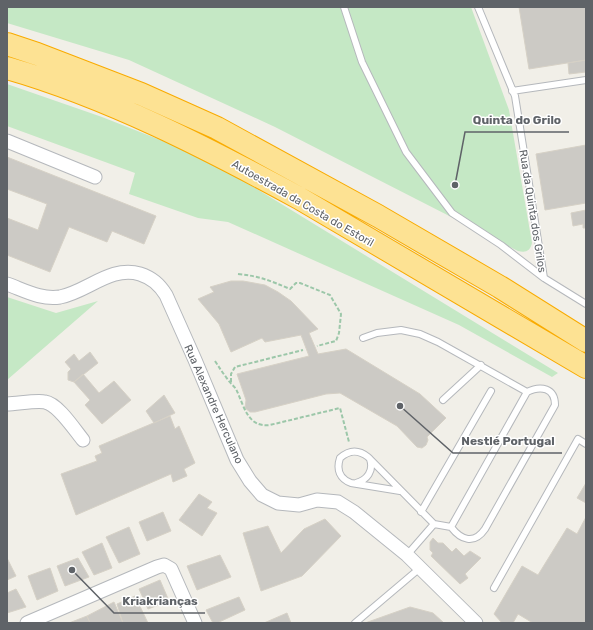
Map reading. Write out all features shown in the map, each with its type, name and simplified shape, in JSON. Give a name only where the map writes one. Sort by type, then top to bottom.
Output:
[{"type":"highway","name":"Autoestrada da Costa do Estoril","points":[[7,44],[134,91],[217,128],[378,216],[500,287],[586,341]]},
{"type":"highway","name":"Autoestrada da Costa do Estoril","points":[[7,68],[52,83],[116,108],[253,173],[299,198],[586,367]]},
{"type":"street","points":[[7,141],[95,177]]},
{"type":"street","name":"Rua Alexandre Herculano","points":[[7,284],[34,294],[52,297],[65,295],[116,274],[128,272],[151,278],[160,286],[166,295],[237,460],[250,481],[262,495],[278,503],[299,505],[317,500],[338,502],[354,512],[407,555],[476,623]]},
{"type":"street","points":[[7,404],[44,402],[52,404],[83,440]]},
{"type":"street","points":[[27,623],[164,565],[171,569],[195,623]]},
{"type":"lane","points":[[344,7],[362,62],[406,152],[452,214],[501,245],[544,278]]},
{"type":"lane","name":"Rua da Quinta dos Grilos","points":[[478,7],[515,96],[544,278],[586,304]]},
{"type":"lane","points":[[512,91],[586,80]]},
{"type":"lane","points":[[363,338],[389,331],[410,331],[429,337],[527,392]]},
{"type":"lane","points":[[443,400],[480,366]]},
{"type":"lane","points":[[400,491],[354,484],[346,481],[341,478],[338,469],[340,458],[350,451],[362,452],[434,524],[451,526],[456,533],[469,539],[475,539],[480,536],[554,406],[554,398],[550,391],[539,388],[527,392],[451,526]]},
{"type":"lane","points":[[421,512],[491,391]]},
{"type":"lane","points":[[494,588],[578,439],[586,444]]},
{"type":"lane","points":[[354,484],[363,481],[368,476],[372,464],[370,459]]},
{"type":"lane","points":[[407,555],[434,524]]},
{"type":"lane","points":[[355,623],[420,568]]},
{"type":"path","points":[[238,274],[261,277],[290,289],[296,283],[300,283],[330,296],[341,314],[339,333],[336,341],[317,346]]},
{"type":"path","points":[[231,384],[231,374],[235,367],[303,350]]},
{"type":"path","points":[[215,361],[225,377],[235,388],[247,414],[256,423],[263,426],[340,408],[349,442]]},
{"type":"green space","points":[[7,7],[471,7],[509,110],[532,243],[531,246],[527,251],[518,251],[275,127],[129,60],[7,23]]},
{"type":"green space","points":[[7,84],[102,117],[206,158],[558,373],[552,377],[459,325],[228,222],[198,218],[129,194],[135,173],[7,126]]},
{"type":"green space","points":[[7,297],[56,313],[98,301],[7,380]]},
{"type":"building","points":[[519,7],[586,7],[586,60],[529,69]]},
{"type":"building","points":[[586,60],[586,72],[569,74],[568,63]]},
{"type":"building","points":[[586,145],[586,203],[545,210],[536,154]]},
{"type":"building","points":[[7,157],[156,216],[144,244],[112,231],[107,242],[69,227],[50,272],[7,255],[7,218],[38,230],[47,204],[7,189]]},
{"type":"building","points":[[586,210],[586,228],[583,228],[583,224],[573,226],[571,213]]},
{"type":"building","points":[[231,281],[243,281],[265,285],[278,292],[291,301],[318,329],[309,333],[318,354],[346,349],[420,394],[446,418],[427,437],[428,440],[426,445],[422,448],[417,447],[397,426],[340,393],[326,394],[250,412],[245,408],[246,400],[237,374],[309,356],[301,335],[265,342],[262,338],[231,352],[219,324],[198,299],[214,292],[210,287]]},
{"type":"building","points":[[90,352],[98,363],[74,382],[68,380],[68,372],[71,369],[65,362],[74,354],[79,361]]},
{"type":"building","points":[[83,374],[99,393],[114,381],[131,400],[102,424],[85,405],[90,400],[74,382]]},
{"type":"building","points":[[164,395],[175,413],[154,423],[146,411]]},
{"type":"building","points":[[170,416],[175,429],[179,426],[195,463],[184,469],[187,476],[173,482],[171,474],[76,515],[61,474],[97,461],[95,456],[102,453],[99,446]]},
{"type":"building","points":[[586,483],[586,503],[577,498]]},
{"type":"building","points":[[199,494],[212,502],[207,508],[217,513],[202,536],[179,520]]},
{"type":"building","points":[[163,512],[171,531],[147,541],[139,522]]},
{"type":"building","points":[[586,517],[586,623],[533,623],[518,614],[513,623],[502,623],[494,614],[522,566],[538,575],[567,528],[577,534]]},
{"type":"building","points":[[325,519],[341,536],[302,576],[261,591],[243,533],[268,526],[281,553],[304,529]]},
{"type":"building","points":[[129,527],[140,554],[119,563],[106,537]]},
{"type":"building","points":[[433,538],[438,543],[443,543],[452,552],[456,548],[464,556],[470,551],[481,558],[465,574],[468,578],[460,584],[431,556],[433,553],[430,550],[430,542]]},
{"type":"building","points":[[102,543],[112,568],[94,575],[82,552]]},
{"type":"building","points":[[220,555],[231,577],[197,590],[187,566]]},
{"type":"building","points":[[7,558],[16,576],[7,580]]},
{"type":"building","points":[[78,558],[89,577],[65,586],[57,566]]},
{"type":"building","points":[[50,568],[58,591],[37,600],[28,576]]},
{"type":"building","points":[[160,580],[169,601],[148,609],[139,589]]},
{"type":"building","points":[[16,589],[26,607],[7,613],[7,593]]},
{"type":"building","points":[[135,596],[148,623],[123,623],[117,604]]},
{"type":"building","points":[[239,597],[245,610],[217,623],[213,623],[206,610]]},
{"type":"building","points":[[114,602],[123,623],[90,623],[87,616]]},
{"type":"building","points":[[410,607],[433,613],[444,623],[365,623]]},
{"type":"building","points":[[287,613],[291,623],[264,623]]},
{"type":"building","points":[[87,616],[90,623],[69,623]]},
{"type":"place","name":"Quinta do Grilo","points":[[455,185]]},
{"type":"place","name":"Nestlé Portugal","points":[[400,406]]},
{"type":"place","name":"Kriakrianças","points":[[72,570]]}]
